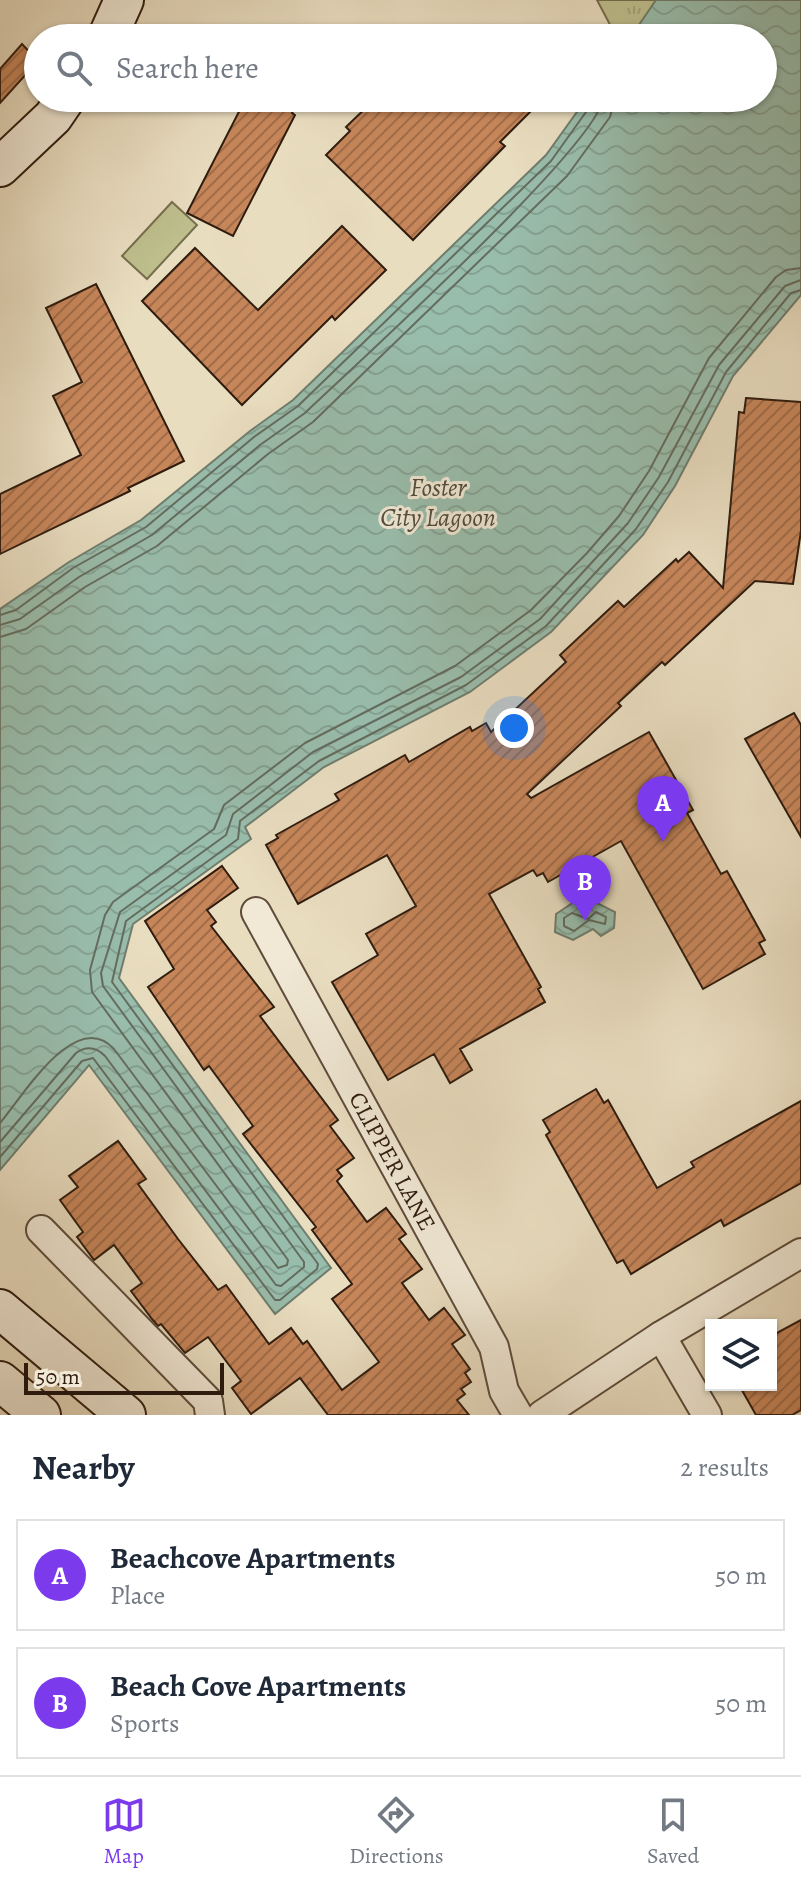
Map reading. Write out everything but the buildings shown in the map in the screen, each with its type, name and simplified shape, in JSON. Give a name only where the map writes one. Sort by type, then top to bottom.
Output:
[{"type":"main road","points":[[113,24],[124,0]]},
{"type":"main road","points":[[0,167],[56,112]]},
{"type":"main road","points":[[10,1317],[126,1415]]},
{"type":"main road","points":[[0,1381],[41,1415]]},
{"type":"street","name":"CLIPPER LANE","points":[[256,912],[494,1347],[504,1391],[518,1415]]},
{"type":"street","points":[[41,1230],[208,1401],[210,1415]]},
{"type":"street","points":[[542,1415],[661,1336],[801,1253]]},
{"type":"street","points":[[661,1336],[707,1415]]},
{"type":"green space","points":[[597,0],[687,0],[672,24],[610,24]]},
{"type":"green space","points":[[172,202],[197,225],[147,279],[122,256]]},
{"type":"water","name":"Foster City Lagoon","points":[[656,0],[801,0],[801,295],[733,376],[675,486],[643,535],[551,632],[470,692],[324,767],[245,827],[251,839],[133,924],[119,978],[331,1268],[275,1314],[89,1065],[0,1170],[0,609],[69,562],[141,520],[293,400],[546,155],[577,112],[777,112],[777,24],[640,24]]},
{"type":"water","points":[[574,902],[584,909],[595,902],[615,912],[614,928],[601,936],[593,929],[573,940],[555,932],[556,914]]},
{"type":"place","name":"Beachcove Apartments","points":[[663,842]]},
{"type":"place","name":"Beach Cove Apartments","points":[[585,921]]}]
